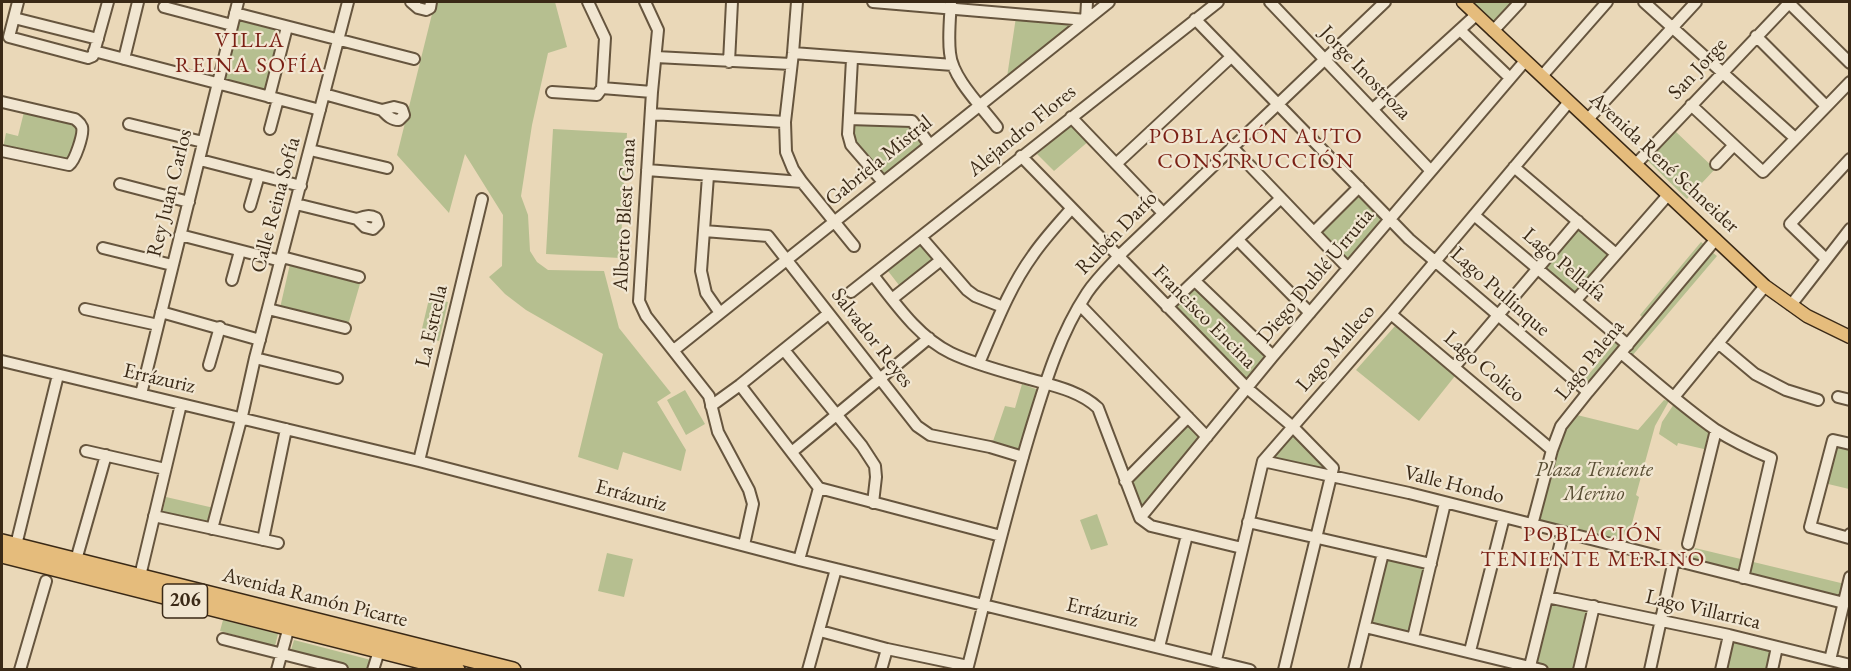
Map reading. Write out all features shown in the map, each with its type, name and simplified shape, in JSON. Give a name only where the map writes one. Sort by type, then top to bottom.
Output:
[{"type":"highway","name":"Avenida Ramón Picarte","points":[[2,555],[12,548],[76,560],[140,576],[290,620],[379,651],[436,667],[457,669]]},
{"type":"highway","name":"Avenida Ramón Picarte","points":[[12,548],[290,620],[402,641],[513,669]]},
{"type":"highway","points":[[379,651],[387,644],[402,641]]},
{"type":"main road","name":"Avenida René Schneider","points":[[1463,2],[1765,286],[1825,326],[1850,337]]},
{"type":"street","points":[[18,2],[9,37],[88,58],[93,56],[108,2]]},
{"type":"street","points":[[124,59],[138,2]]},
{"type":"street","name":"Rey Juan Carlos","points":[[141,394],[238,2]]},
{"type":"street","name":"Calle Reina Sofía","points":[[212,529],[348,2]]},
{"type":"street","points":[[411,2],[418,8],[426,10],[430,8],[431,2]]},
{"type":"street","points":[[552,92],[597,95],[602,88],[605,38],[588,2]]},
{"type":"street","name":"Alberto Blest Gana","points":[[645,2],[658,30],[639,301],[646,316],[709,396],[718,432],[749,490],[753,504],[744,545]]},
{"type":"street","points":[[729,62],[732,2]]},
{"type":"street","points":[[796,2],[785,122],[786,152],[793,169],[802,182],[854,246]]},
{"type":"street","points":[[873,2],[951,5],[1086,20],[1087,2]]},
{"type":"street","name":"Gabriela Mistral","points":[[674,350],[1109,2]]},
{"type":"street","name":"Alejandro Flores","points":[[851,292],[1218,2]]},
{"type":"street","points":[[1274,6],[1287,2]]},
{"type":"street","name":"Rubén Darío","points":[[968,668],[1001,536],[1045,383],[1056,351],[1080,305],[1098,278],[1118,257],[1385,2]]},
{"type":"street","points":[[1493,31],[1520,2]]},
{"type":"street","points":[[1542,76],[1608,2]]},
{"type":"street","points":[[1644,2],[1796,138]]},
{"type":"street","points":[[1588,119],[1696,2]]},
{"type":"street","points":[[1790,2],[1850,63]]},
{"type":"street","name":"San Jorge","points":[[1636,164],[1790,2]]},
{"type":"street","points":[[951,5],[950,53],[953,65],[997,127]]},
{"type":"street","name":"Jorge Inostroza","points":[[1274,6],[1431,171]]},
{"type":"street","points":[[164,7],[287,27],[414,59]]},
{"type":"street","points":[[1373,109],[1476,15]]},
{"type":"street","points":[[14,18],[98,39]]},
{"type":"street","name":"Lago Pullinque","points":[[1195,19],[1390,219],[1435,262],[1588,392]]},
{"type":"street","points":[[270,129],[287,27]]},
{"type":"street","points":[[1460,30],[1510,78]]},
{"type":"street","points":[[1756,36],[1826,106]]},
{"type":"street","points":[[94,51],[320,110]]},
{"type":"street","points":[[656,57],[729,62],[792,58],[852,58],[953,65]]},
{"type":"street","points":[[1116,164],[1231,57]]},
{"type":"street","points":[[852,58],[848,134],[851,145],[883,182]]},
{"type":"street","name":"Diego Dublé Urrutia","points":[[1140,518],[1310,312],[1525,61]]},
{"type":"street","points":[[1691,105],[1763,172],[1850,82]]},
{"type":"street","points":[[602,88],[652,92]]},
{"type":"street","points":[[324,94],[382,110]]},
{"type":"street","points":[[2,102],[75,119],[80,123],[82,129],[74,161],[69,165],[2,151]]},
{"type":"street","name":"Lago Malleco","points":[[1216,660],[1263,461],[1391,314],[1569,102]]},
{"type":"street","points":[[651,114],[785,122]]},
{"type":"street","points":[[1071,117],[1163,213]]},
{"type":"street","points":[[849,119],[912,121],[930,145]]},
{"type":"street","points":[[129,124],[203,142]]},
{"type":"street","points":[[1716,164],[1734,145]]},
{"type":"street","points":[[1232,147],[1348,268]]},
{"type":"street","points":[[310,150],[387,168]]},
{"type":"street","name":"Francisco Encina","points":[[1021,156],[1247,388],[1293,427],[1334,468],[1331,475]]},
{"type":"street","points":[[1826,259],[1790,224],[1850,159]]},
{"type":"street","points":[[200,160],[301,186]]},
{"type":"street","points":[[1514,167],[1616,254]]},
{"type":"street","points":[[647,170],[802,182]]},
{"type":"street","points":[[250,206],[258,175]]},
{"type":"street","points":[[708,176],[701,271],[706,293],[720,313]]},
{"type":"street","points":[[120,184],[189,202]]},
{"type":"street","points":[[1314,232],[1359,187]]},
{"type":"street","points":[[1576,300],[1668,195]]},
{"type":"street","points":[[1167,308],[1281,198]]},
{"type":"street","name":"La Estrella","points":[[419,461],[482,199]]},
{"type":"street","points":[[296,204],[357,219]]},
{"type":"street","points":[[980,363],[1003,307],[1032,256],[1071,209]]},
{"type":"street","name":"Lago Pellaifa","points":[[1474,215],[1576,300],[1674,397],[1716,430],[1741,445],[1771,458],[1743,578]]},
{"type":"street","points":[[1455,366],[1578,221]]},
{"type":"street","points":[[1791,305],[1850,229]]},
{"type":"street","name":"Salvador Reyes","points":[[704,231],[768,236],[917,426],[930,435],[990,447],[1023,457]]},
{"type":"street","points":[[180,235],[240,251],[359,277]]},
{"type":"street","points":[[921,237],[967,290],[975,296],[1003,307]]},
{"type":"street","name":"Lago Palena","points":[[1532,525],[1552,450],[1561,426],[1716,239]]},
{"type":"street","points":[[1238,240],[1310,312]]},
{"type":"street","points":[[103,248],[172,265]]},
{"type":"street","points":[[232,280],[240,251]]},
{"type":"street","points":[[892,299],[941,260]]},
{"type":"street","points":[[873,275],[902,311],[929,338],[949,352],[1089,399],[1098,408],[1140,518],[1151,526],[1242,548]]},
{"type":"street","points":[[1194,281],[1273,356]]},
{"type":"street","points":[[1674,397],[1765,286]]},
{"type":"street","points":[[1080,305],[1207,437]]},
{"type":"street","points":[[85,309],[158,326]]},
{"type":"street","points":[[268,309],[345,328]]},
{"type":"street","points":[[161,312],[260,340]]},
{"type":"street","points":[[711,406],[828,314]]},
{"type":"street","name":"Lago Colico","points":[[1391,314],[1552,450]]},
{"type":"street","points":[[209,365],[220,327]]},
{"type":"street","points":[[793,451],[929,338]]},
{"type":"street","points":[[1718,343],[1755,374],[1786,390],[1818,400]]},
{"type":"street","points":[[784,350],[862,446],[874,466],[876,477],[873,503]]},
{"type":"street","points":[[255,358],[337,378]]},
{"type":"street","name":"Errázuriz","points":[[2,362],[419,461],[799,560],[1250,669]]},
{"type":"street","points":[[12,548],[58,375]]},
{"type":"street","points":[[740,385],[793,451],[819,488],[1001,536]]},
{"type":"street","points":[[1838,397],[1850,400]]},
{"type":"street","points":[[140,576],[181,404]]},
{"type":"street","points":[[1125,481],[1188,417]]},
{"type":"street","points":[[263,540],[286,429]]},
{"type":"street","points":[[1688,543],[1716,430]]},
{"type":"street","points":[[1850,444],[1833,440],[1810,527],[1848,538],[1850,534]]},
{"type":"street","points":[[86,451],[165,469]]},
{"type":"street","points":[[76,560],[106,455]]},
{"type":"street","name":"Valle Hondo","points":[[1263,461],[1504,517],[1844,603]]},
{"type":"street","points":[[1284,669],[1331,475]]},
{"type":"street","points":[[799,560],[819,488]]},
{"type":"street","points":[[1413,638],[1445,503]]},
{"type":"street","points":[[154,516],[278,543]]},
{"type":"street","points":[[1470,651],[1504,517]]},
{"type":"street","points":[[1248,522],[1431,564]]},
{"type":"street","points":[[1530,666],[1563,532]]},
{"type":"street","points":[[1160,647],[1187,535]]},
{"type":"street","points":[[1354,669],[1383,553]]},
{"type":"street","points":[[1650,669],[1674,560]]},
{"type":"street","points":[[808,669],[836,569]]},
{"type":"street","points":[[1830,660],[1850,577]]},
{"type":"street","points":[[20,669],[46,581]]},
{"type":"street","name":"Lago Villarrica","points":[[1547,597],[1729,635],[1850,665]]},
{"type":"street","points":[[1579,669],[1594,606]]},
{"type":"street","points":[[277,669],[290,620]]},
{"type":"street","points":[[1365,627],[1542,669]]},
{"type":"street","points":[[820,631],[968,668]]},
{"type":"street","points":[[1721,669],[1729,635]]},
{"type":"street","points":[[223,639],[342,669]]},
{"type":"street","points":[[1772,669],[1777,647]]},
{"type":"street","points":[[881,669],[887,649]]},
{"type":"street","points":[[373,669],[379,651]]},
{"type":"green space","points":[[435,2],[555,2],[567,47],[548,53],[532,125],[521,196],[528,215],[530,251],[537,262],[548,270],[604,271],[619,328],[671,393],[657,402],[686,450],[681,471],[623,452],[618,470],[578,457],[603,354],[526,310],[505,294],[489,277],[502,266],[503,215],[465,154],[449,213],[397,155]]},
{"type":"green space","points":[[1469,2],[1512,2],[1491,24]]},
{"type":"green space","points":[[1016,17],[1072,21],[1074,25],[1007,77]]},
{"type":"green space","points":[[244,19],[278,27],[282,32],[268,87],[262,90],[229,82],[225,78],[239,22]]},
{"type":"green space","points":[[24,112],[76,126],[78,131],[70,160],[3,148],[6,133],[18,136]]},
{"type":"green space","points":[[855,124],[912,126],[926,143],[882,178],[854,144]]},
{"type":"green space","points":[[1073,124],[1090,140],[1054,171],[1037,154]]},
{"type":"green space","points":[[553,129],[627,133],[620,258],[546,254]]},
{"type":"green space","points":[[1674,130],[1715,169],[1687,199],[1647,160]]},
{"type":"green space","points":[[1357,193],[1384,219],[1348,261],[1320,231]]},
{"type":"green space","points":[[1580,225],[1613,253],[1577,294],[1545,268]]},
{"type":"green space","points":[[1701,242],[1706,246],[1644,319],[1640,315]]},
{"type":"green space","points":[[921,245],[936,262],[902,289],[888,271]]},
{"type":"green space","points":[[1712,252],[1717,256],[1632,356],[1628,352]]},
{"type":"green space","points":[[290,264],[360,284],[348,325],[280,308]]},
{"type":"green space","points":[[1197,287],[1269,358],[1247,383],[1175,308]]},
{"type":"green space","points":[[429,299],[448,302],[439,341],[420,337]]},
{"type":"green space","points":[[1395,326],[1455,376],[1419,421],[1356,370]]},
{"type":"green space","points":[[1616,341],[1621,345],[1588,384],[1584,380]]},
{"type":"green space","points":[[1022,384],[1039,390],[1021,452],[992,444],[1005,406],[1015,408]]},
{"type":"green space","points":[[685,390],[705,424],[686,435],[667,400]]},
{"type":"green space","name":"Plaza Teniente Merino","points":[[1664,400],[1669,401],[1655,426],[1636,495],[1639,497],[1630,531],[1617,540],[1543,523],[1538,517],[1553,462],[1564,432],[1577,415],[1638,430]]},
{"type":"green space","points":[[1676,401],[1713,431],[1708,450],[1678,443],[1677,446],[1659,434],[1662,422]]},
{"type":"green space","points":[[1187,420],[1204,438],[1141,512],[1129,480]]},
{"type":"green space","points":[[1292,435],[1296,435],[1328,466],[1326,471],[1274,458]]},
{"type":"green space","points":[[1835,444],[1849,447],[1849,489],[1824,483]]},
{"type":"green space","points":[[166,497],[214,508],[209,527],[162,514]]},
{"type":"green space","points":[[1097,514],[1108,545],[1091,550],[1080,520]]},
{"type":"green space","points":[[1695,548],[1845,584],[1840,599],[1692,561]]},
{"type":"green space","points":[[607,553],[633,559],[624,597],[598,591]]},
{"type":"green space","points":[[1385,558],[1427,567],[1411,634],[1370,626]]},
{"type":"green space","points":[[1548,600],[1588,609],[1577,669],[1554,669],[1533,664]]},
{"type":"green space","points":[[223,620],[278,634],[275,646],[220,631]]},
{"type":"green space","points":[[1732,638],[1774,649],[1769,669],[1724,670]]},
{"type":"green space","points":[[294,640],[371,660],[370,669],[343,669],[344,663],[291,650]]},
{"type":"district","name":"VILLA REINA SOFÍA","points":[[250,54]]},
{"type":"district","name":"POBLACIÓN AUTO CONSTRUCCIÓN","points":[[1256,150]]},
{"type":"district","name":"POBLACIÓN TENIENTE MERINO","points":[[1593,548]]}]
